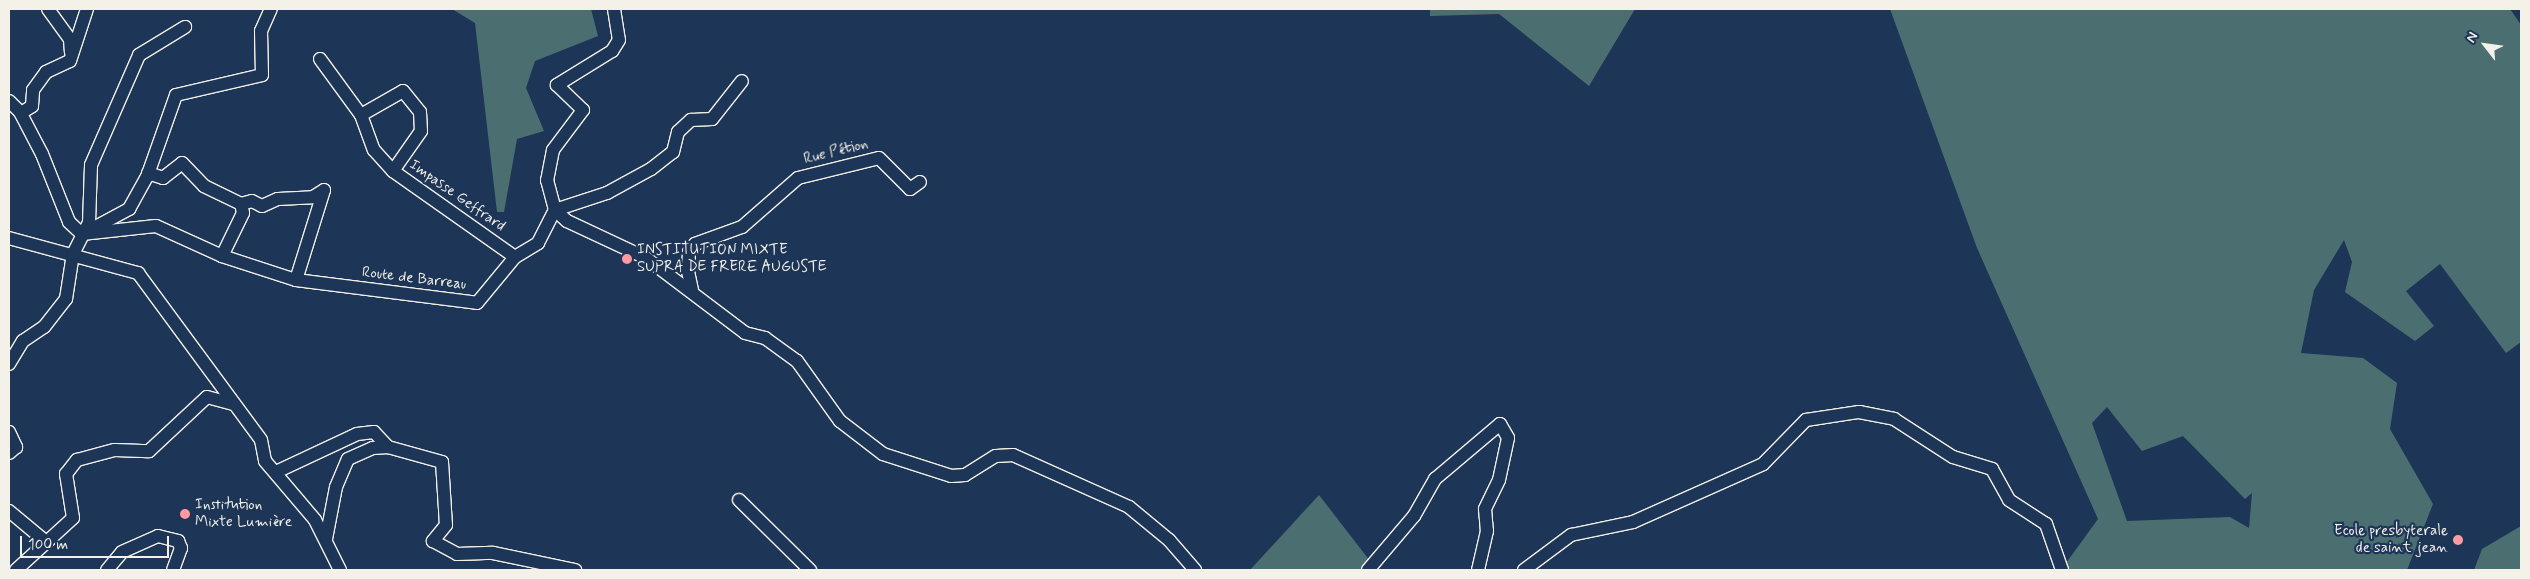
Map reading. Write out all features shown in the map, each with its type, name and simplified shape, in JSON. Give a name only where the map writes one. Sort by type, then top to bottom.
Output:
[{"type":"street","points":[[48,9],[71,42],[70,61]]},
{"type":"street","points":[[21,113],[32,106],[33,90],[46,72],[70,61],[87,9]]},
{"type":"street","points":[[82,234],[129,209],[148,173],[176,95],[262,75],[262,31],[271,9]]},
{"type":"street","points":[[614,9],[619,40],[612,50],[557,85],[583,110],[551,157],[547,180],[555,210],[567,221],[646,258],[692,290],[745,333],[765,338],[798,361],[840,421],[883,454],[951,476],[965,475],[996,456],[1012,455],[1129,507],[1168,540],[1195,570]]},
{"type":"street","points":[[9,364],[23,341],[44,327],[66,299],[72,254],[88,223],[91,166],[139,55],[185,28]]},
{"type":"street","name":"Impasse Geffrard","points":[[320,59],[361,115],[374,150],[393,171],[515,257]]},
{"type":"street","points":[[555,210],[606,193],[651,169],[673,152],[678,132],[684,126],[691,120],[712,119],[742,81]]},
{"type":"street","points":[[361,115],[403,91],[420,112],[421,131],[393,171]]},
{"type":"street","points":[[9,101],[21,113],[69,222],[82,234]]},
{"type":"street","name":"Rue Pétion","points":[[692,290],[688,271],[689,252],[695,244],[742,228],[798,178],[879,158],[910,188],[920,182]]},
{"type":"street","points":[[148,173],[163,178],[182,163],[204,186],[241,204],[252,201],[262,206],[278,199],[313,197],[324,190],[296,280]]},
{"type":"street","points":[[222,256],[243,214],[241,204]]},
{"type":"street","name":"Route de Barreau","points":[[82,234],[156,226],[222,256],[296,280],[477,303],[515,257],[538,243],[555,210]]},
{"type":"street","points":[[9,237],[72,254],[106,268],[138,273],[261,440],[264,461],[276,472],[326,539],[340,570]]},
{"type":"street","points":[[16,570],[45,541],[62,532],[73,518],[66,474],[77,460],[115,450],[149,451],[207,397],[234,404]]},
{"type":"street","points":[[1524,570],[1571,536],[1633,522],[1763,464],[1806,420],[1859,412],[1894,419],[1953,457],[1992,469],[2009,500],[2046,524],[2062,570]]},
{"type":"street","points":[[1368,570],[1414,516],[1434,479],[1500,424],[1508,438],[1499,480],[1485,508],[1487,531],[1478,570]]},
{"type":"street","points":[[9,432],[16,447],[9,453]]},
{"type":"street","points":[[276,472],[358,434],[374,432],[388,447]]},
{"type":"street","points":[[326,539],[336,486],[348,459],[373,448],[388,447],[442,462],[446,524],[433,541],[457,554],[493,554],[575,570]]},
{"type":"street","points":[[739,500],[810,570]]},
{"type":"street","points":[[9,512],[45,541]]},
{"type":"street","points":[[107,570],[122,552],[158,536],[178,541],[181,548],[173,570]]},
{"type":"green space","points":[[452,9],[591,9],[598,36],[535,61],[526,88],[544,131],[517,139],[504,212],[497,212],[475,23]]},
{"type":"green space","points":[[1430,9],[1635,9],[1589,86],[1499,14],[1430,16]]},
{"type":"green space","points":[[1890,9],[2510,9],[2521,25],[2521,342],[2506,353],[2440,264],[2406,291],[2434,326],[2415,341],[2345,292],[2352,262],[2344,240],[2314,290],[2301,353],[2363,358],[2397,383],[2390,429],[2433,504],[2407,570],[2061,570],[2098,519],[1977,248]],"holes":[[[2107,407],[2142,451],[2183,436],[2245,499],[2252,493],[2249,528],[2230,517],[2127,521],[2092,423]]]},
{"type":"green space","points":[[1319,495],[1377,570],[1250,570]]},
{"type":"green space","points":[[2521,526],[2521,570],[2474,570],[2482,549]]},
{"type":"place","name":"INSTITUTION MIXTE SUPRA DE FRERE AUGUSTE","points":[[627,259]]},
{"type":"place","name":"Institution Mixte Lumière","points":[[185,514]]},
{"type":"place","name":"Ecole presbyterale de saint jean","points":[[2458,540]]}]
